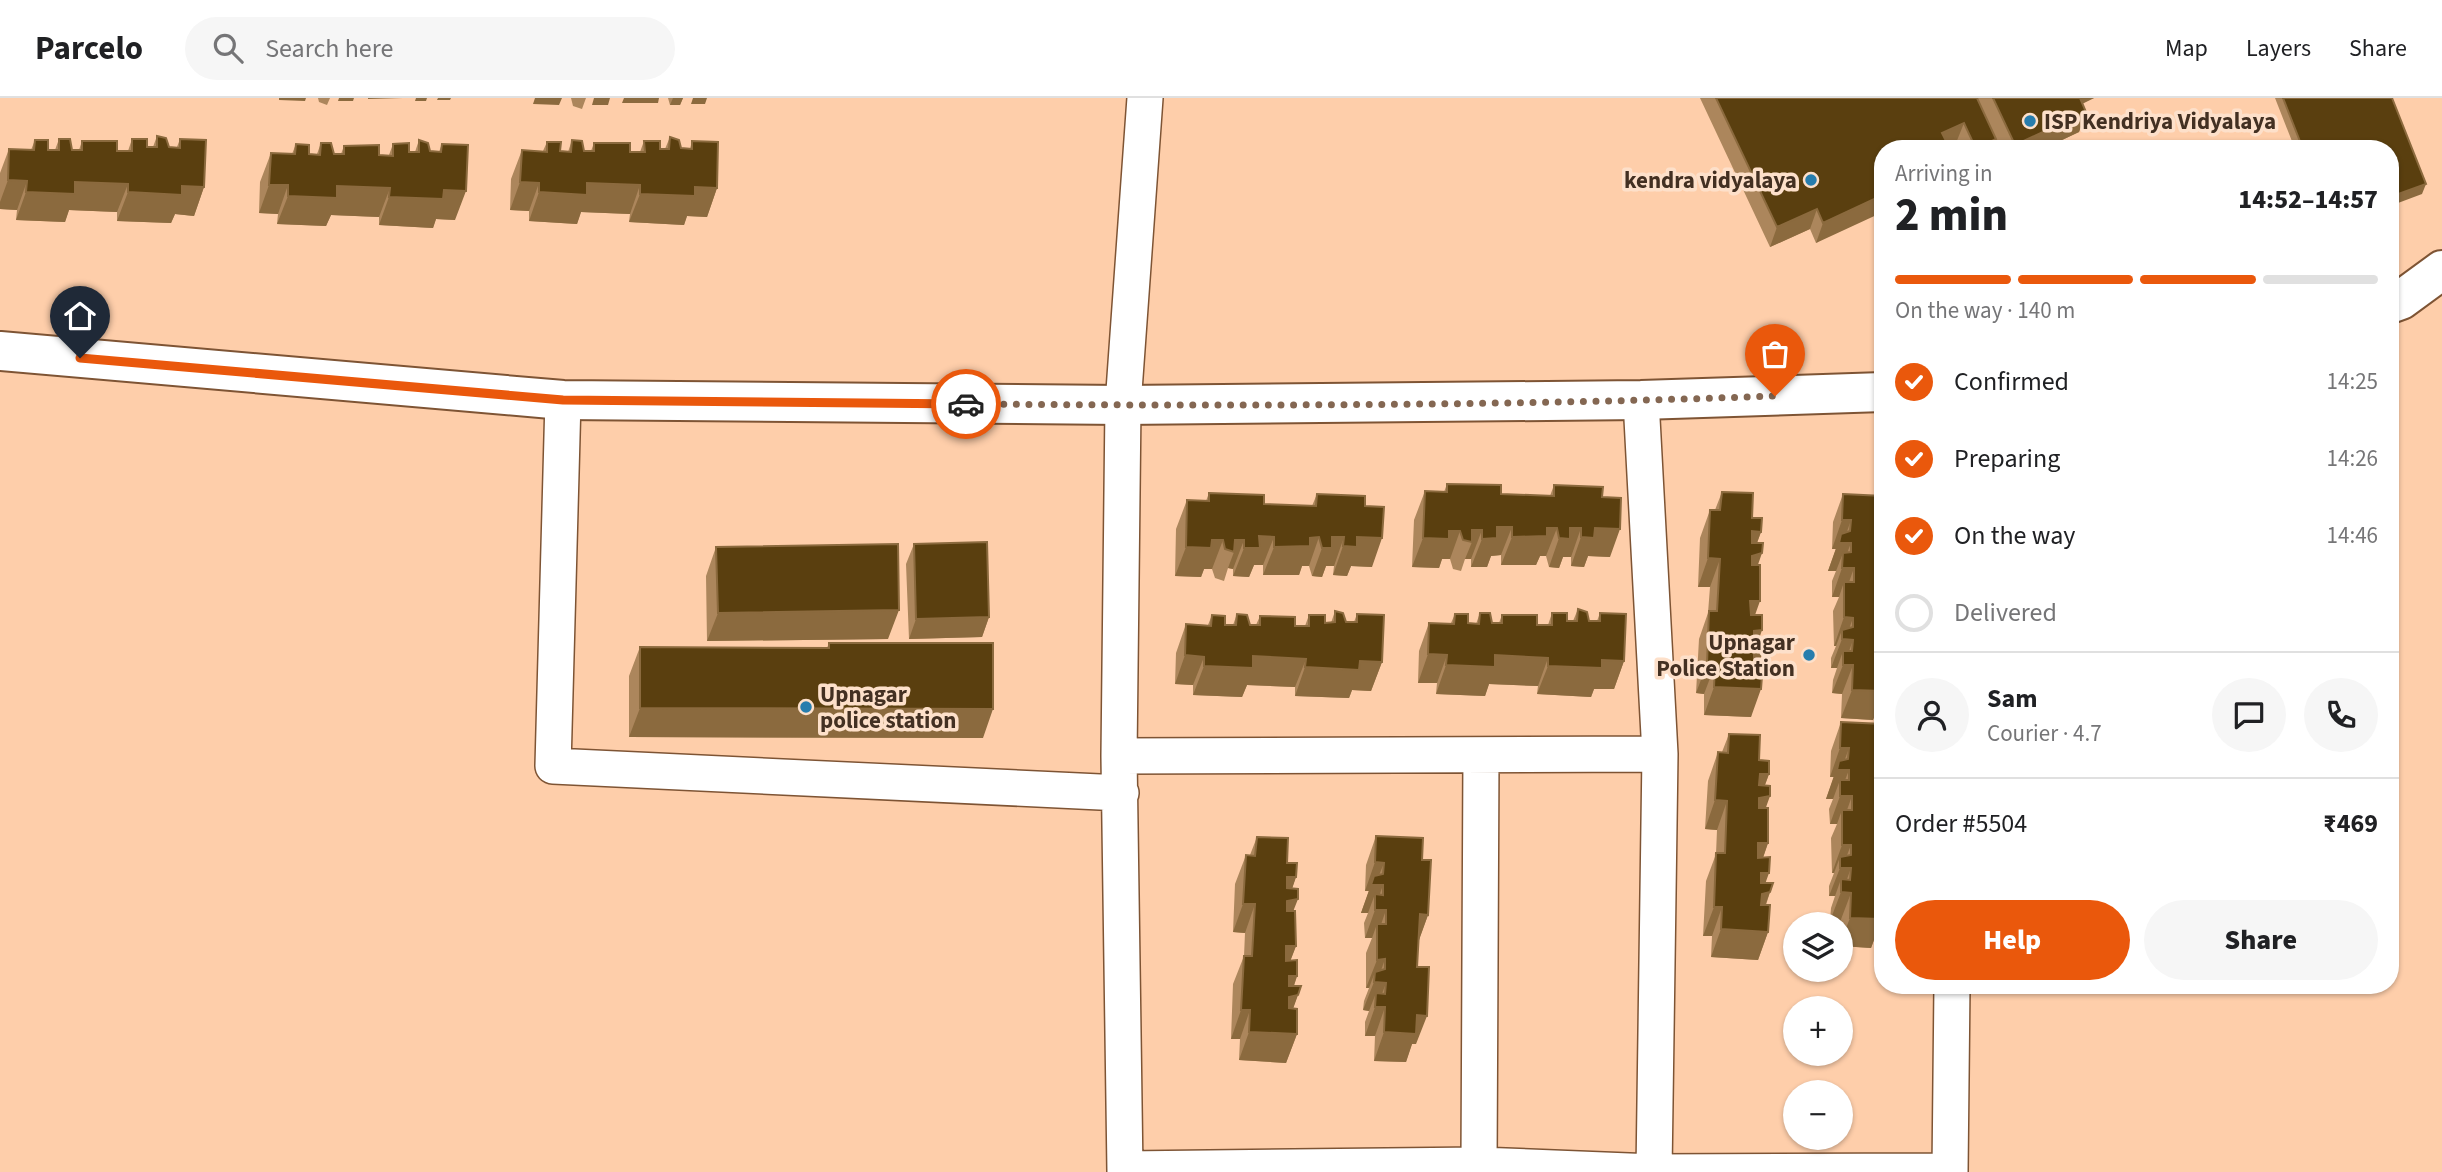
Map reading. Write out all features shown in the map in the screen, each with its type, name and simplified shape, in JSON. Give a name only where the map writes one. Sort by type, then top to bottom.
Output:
[{"type":"street","points":[[1145,98],[1124,405],[1119,756],[1125,1170],[1479,1165],[1654,1172],[1950,1172],[1952,994]]},
{"type":"street","points":[[2399,301],[2442,270]]},
{"type":"street","points":[[0,351],[563,400],[1124,405],[1641,400],[1874,392]]},
{"type":"street","points":[[563,400],[553,766],[1121,793]]},
{"type":"street","points":[[1641,400],[1660,754],[1654,1172]]},
{"type":"street","points":[[1119,756],[1660,754]]},
{"type":"street","points":[[1479,1165],[1481,755]]},
{"type":"building","name":"kendra vidyalaya","points":[[1716,98],[1977,98],[1996,139],[1972,140],[1964,123],[1942,133],[1946,140],[1874,140],[1874,199],[1823,223],[1817,209],[1777,227]]},
{"type":"building","points":[[1993,98],[2080,98],[2086,112],[2026,140],[2013,140]]},
{"type":"building","points":[[2283,98],[2392,98],[2426,184],[2399,194],[2399,140],[2299,140]]},
{"type":"building","points":[[157,136],[166,138],[169,147],[180,148],[180,139],[206,140],[204,187],[182,186],[182,195],[128,192],[128,184],[75,182],[75,194],[26,192],[27,181],[8,180],[9,149],[34,150],[35,140],[48,140],[48,150],[59,150],[59,139],[70,139],[72,150],[82,150],[82,141],[117,141],[117,151],[132,151],[132,139],[147,139],[147,147],[157,147]]},
{"type":"building","points":[[670,137],[679,140],[681,148],[692,149],[692,141],[718,142],[717,188],[695,187],[695,196],[640,194],[640,185],[587,183],[587,195],[539,192],[539,183],[520,182],[522,150],[547,152],[547,142],[561,142],[560,151],[571,152],[572,140],[582,141],[584,151],[594,151],[594,143],[630,143],[630,152],[645,152],[644,141],[660,141],[660,149],[669,149]]},
{"type":"building","points":[[419,140],[428,143],[430,151],[441,152],[442,144],[468,145],[466,191],[444,190],[443,199],[389,197],[390,188],[337,186],[337,198],[288,196],[288,185],[269,185],[271,153],[295,154],[296,144],[309,145],[309,154],[320,155],[321,143],[331,143],[334,154],[344,154],[344,146],[379,145],[379,155],[393,156],[393,144],[409,143],[409,152],[419,152]]},
{"type":"building","points":[[1447,484],[1501,485],[1501,494],[1554,496],[1554,485],[1603,487],[1602,497],[1621,498],[1620,529],[1595,528],[1594,538],[1581,537],[1581,528],[1570,528],[1570,539],[1559,538],[1557,528],[1547,528],[1547,536],[1512,537],[1512,527],[1497,527],[1497,538],[1482,539],[1482,530],[1472,530],[1472,542],[1463,540],[1460,531],[1449,531],[1449,539],[1423,538],[1425,491],[1447,492]]},
{"type":"building","points":[[1722,492],[1753,493],[1752,518],[1762,518],[1761,532],[1752,531],[1752,543],[1763,543],[1762,553],[1752,556],[1752,565],[1760,565],[1760,601],[1750,601],[1751,615],[1762,615],[1762,630],[1754,631],[1754,640],[1766,640],[1764,649],[1754,652],[1754,663],[1763,663],[1761,689],[1714,687],[1715,665],[1707,664],[1709,611],[1717,611],[1720,559],[1708,558],[1710,510],[1720,510]]},
{"type":"building","points":[[1209,493],[1264,495],[1264,504],[1316,506],[1317,494],[1365,496],[1365,506],[1384,507],[1382,538],[1357,537],[1357,547],[1343,546],[1344,537],[1332,537],[1332,548],[1322,548],[1319,537],[1310,538],[1310,546],[1274,547],[1274,537],[1259,536],[1260,548],[1244,548],[1244,540],[1235,540],[1234,552],[1225,549],[1223,540],[1212,540],[1211,548],[1186,547],[1187,500],[1209,501]]},
{"type":"building","points":[[1843,494],[1874,496],[1874,691],[1852,690],[1853,665],[1843,665],[1843,651],[1852,651],[1853,640],[1842,639],[1842,630],[1853,627],[1853,618],[1844,617],[1844,582],[1854,582],[1854,568],[1842,568],[1843,553],[1851,552],[1851,543],[1839,543],[1841,534],[1850,531],[1851,520],[1842,520]]},
{"type":"building","name":"Upnagar police station","points":[[987,542],[989,617],[916,619],[914,544]]},
{"type":"building","points":[[898,544],[899,610],[718,613],[716,547]]},
{"type":"building","points":[[1578,609],[1587,612],[1589,621],[1600,621],[1600,613],[1626,614],[1624,661],[1602,660],[1602,668],[1548,666],[1548,658],[1495,655],[1495,667],[1446,665],[1447,655],[1428,654],[1429,623],[1454,624],[1455,614],[1468,614],[1468,623],[1479,624],[1480,613],[1490,613],[1492,623],[1502,623],[1502,615],[1537,615],[1537,625],[1552,625],[1552,613],[1567,613],[1567,621],[1577,621]]},
{"type":"building","points":[[1335,611],[1343,613],[1346,622],[1357,622],[1357,614],[1384,615],[1382,662],[1360,661],[1359,670],[1305,667],[1306,659],[1253,656],[1253,668],[1204,666],[1204,657],[1185,655],[1186,624],[1211,626],[1212,615],[1225,616],[1225,625],[1236,625],[1237,614],[1247,615],[1250,625],[1260,625],[1260,616],[1295,617],[1295,626],[1309,626],[1309,615],[1325,615],[1325,623],[1335,622]]},
{"type":"building","points":[[829,643],[993,643],[993,709],[640,708],[640,647],[829,648]]},
{"type":"building","points":[[1841,722],[1874,724],[1874,919],[1853,918],[1853,912],[1850,912],[1851,893],[1841,892],[1841,879],[1850,880],[1851,868],[1840,868],[1840,857],[1851,855],[1851,845],[1842,845],[1842,810],[1852,810],[1852,796],[1840,796],[1840,780],[1849,780],[1849,770],[1837,770],[1839,761],[1848,759],[1849,748],[1840,748]]},
{"type":"building","points":[[1729,734],[1760,735],[1759,760],[1769,761],[1769,774],[1760,774],[1759,785],[1770,786],[1770,796],[1759,798],[1759,808],[1768,808],[1768,843],[1758,843],[1758,858],[1770,857],[1769,873],[1761,873],[1761,883],[1773,883],[1770,892],[1762,894],[1761,905],[1770,905],[1768,932],[1721,929],[1722,907],[1714,907],[1716,853],[1725,853],[1727,801],[1715,800],[1718,752],[1728,753]]},
{"type":"building","points":[[1376,836],[1423,838],[1422,860],[1431,860],[1428,915],[1420,914],[1417,967],[1429,967],[1427,1016],[1417,1015],[1416,1034],[1384,1032],[1385,1007],[1375,1007],[1376,993],[1385,994],[1386,983],[1374,982],[1375,972],[1385,969],[1385,959],[1377,960],[1377,924],[1386,924],[1386,910],[1375,910],[1375,894],[1383,895],[1383,885],[1371,885],[1374,876],[1383,874],[1384,863],[1375,862]]},
{"type":"building","points":[[1257,837],[1288,838],[1287,863],[1297,863],[1296,877],[1287,877],[1287,888],[1298,889],[1298,899],[1287,901],[1287,911],[1295,911],[1296,946],[1286,946],[1286,961],[1297,960],[1297,976],[1289,976],[1289,986],[1301,986],[1298,995],[1289,997],[1289,1008],[1297,1009],[1297,1034],[1249,1032],[1250,1010],[1241,1010],[1244,956],[1252,956],[1255,904],[1243,904],[1246,855],[1255,856]]},
{"type":"way so far","points":[[966,404],[1586,401],[1775,396]]},
{"type":"place","name":"ISP Kendriya Vidyalaya","points":[[2030,121]]},
{"type":"place","name":"kendra vidyalaya","points":[[1811,180]]},
{"type":"place","name":"Upnagar Police Station","points":[[1809,655]]},
{"type":"place","name":"Upnagar police station","points":[[806,707]]},
{"type":"route","points":[[80,358],[563,400],[966,404]]}]
